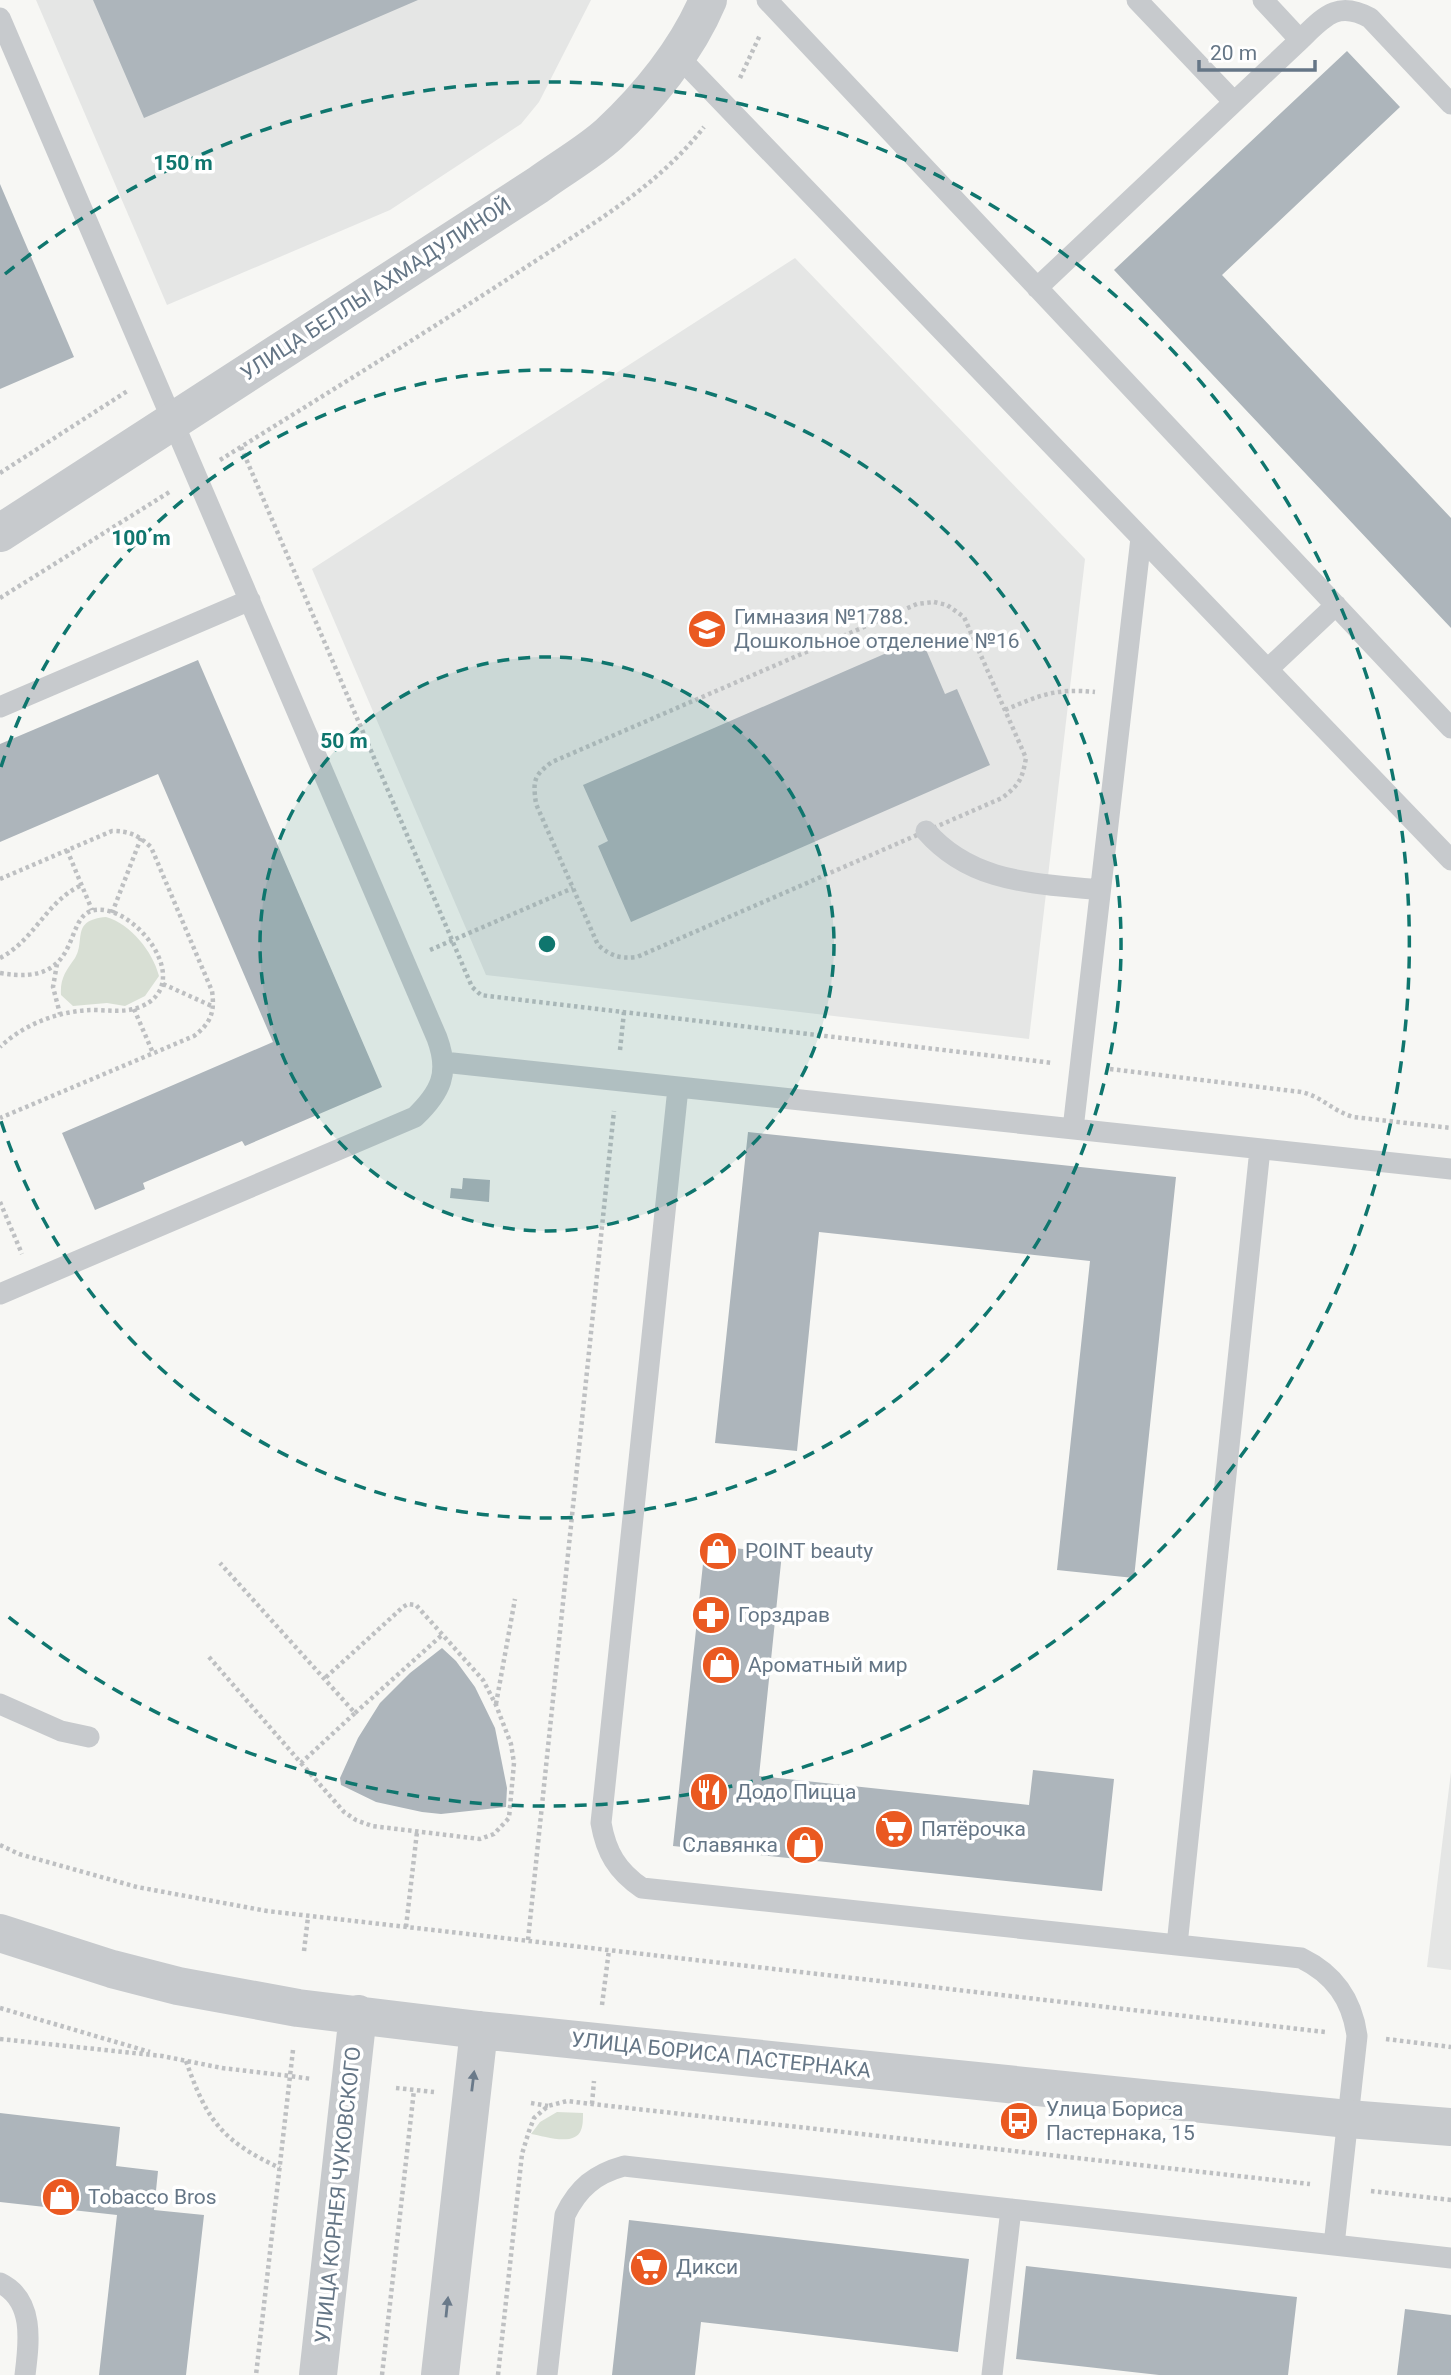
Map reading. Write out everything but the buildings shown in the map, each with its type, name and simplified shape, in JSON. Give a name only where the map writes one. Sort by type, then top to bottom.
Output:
[{"type":"street","name":"УЛИЦА БЕЛЛЫ АХМАДУЛИНОЙ","points":[[0,533],[538,185],[608,135],[656,83],[677,55],[708,0]]},
{"type":"street","name":"УЛИЦА БОРИСА ПАСТЕРНАКА","points":[[0,1933],[112,1969],[178,1986],[271,2004],[479,2030],[1348,2119],[1451,2127]]},
{"type":"street","name":"УЛИЦА КОРНЕЯ ЧУКОВСКОГО","points":[[318,2375],[358,2014]]},
{"type":"street","points":[[440,2375],[479,2030]]},
{"type":"lane","points":[[1137,0],[1234,102]]},
{"type":"lane","points":[[1263,0],[1300,40]]},
{"type":"lane","points":[[768,1],[1451,728]]},
{"type":"lane","points":[[1037,288],[1325,16],[1335,10],[1357,10],[1370,18],[1451,104]]},
{"type":"lane","points":[[0,18],[437,1038],[443,1062],[442,1081],[432,1101],[415,1117],[0,1294]]},
{"type":"lane","points":[[677,55],[1451,860]]},
{"type":"lane","points":[[1073,1129],[1141,538]]},
{"type":"lane","points":[[0,707],[250,600]]},
{"type":"lane","points":[[1268,669],[1336,605]]},
{"type":"lane","points":[[926,831],[950,855],[988,874],[1010,880],[1100,890]]},
{"type":"lane","points":[[443,1062],[1451,1169]]},
{"type":"lane","points":[[678,1088],[601,1823],[610,1856],[629,1879],[642,1888],[1301,1958],[1315,1965],[1342,1990],[1354,2018],[1357,2036],[1334,2245]]},
{"type":"lane","points":[[1177,1945],[1260,1149]]},
{"type":"lane","points":[[0,1704],[61,1731],[89,1737]]},
{"type":"lane","points":[[547,2375],[565,2215],[573,2198],[584,2185],[608,2171],[624,2166],[1451,2258]]},
{"type":"lane","points":[[992,2375],[1011,2209]]},
{"type":"lane","points":[[0,2283],[18,2297],[26,2313],[28,2349],[25,2375]]},
{"type":"path","points":[[0,598],[430,329],[637,194],[674,162],[739,80],[755,49],[768,1]]},
{"type":"path","points":[[0,473],[153,375]]},
{"type":"path","points":[[241,447],[472,987],[481,995],[1301,1092],[1316,1096],[1340,1112],[1353,1116],[1451,1128]]},
{"type":"path","points":[[934,602],[947,605],[964,617],[1005,710],[1026,758],[1023,776],[1017,786],[1002,798],[637,957],[622,959],[610,955],[598,945],[536,804],[533,785],[538,772],[552,762],[917,604],[934,602]]},
{"type":"path","points":[[1005,710],[1038,696],[1070,690]]},
{"type":"path","points":[[0,879],[112,831],[125,831],[141,838],[151,847],[212,992],[214,1007],[206,1027],[194,1036],[0,1118]]},
{"type":"path","points":[[112,913],[141,838]]},
{"type":"path","points":[[67,850],[92,910]]},
{"type":"path","points":[[0,958],[28,938],[57,901],[82,885]]},
{"type":"path","points":[[404,961],[573,888]]},
{"type":"path","points":[[0,973],[29,976],[42,973],[57,963],[71,945],[78,924],[92,910],[105,910],[134,926],[149,942],[163,966],[163,984],[157,996],[134,1009],[83,1010],[61,1014],[19,1032],[0,1047]]},
{"type":"path","points":[[57,963],[53,987],[61,1014]]},
{"type":"path","points":[[163,984],[214,1007]]},
{"type":"path","points":[[134,1009],[153,1053]]},
{"type":"path","points":[[527,1940],[624,1012]]},
{"type":"path","points":[[0,1202],[18,1244]]},
{"type":"path","points":[[220,1563],[355,1713]]},
{"type":"path","points":[[496,1705],[515,1599]]},
{"type":"path","points":[[209,1657],[344,1812],[356,1820],[372,1826],[480,1839],[494,1834],[509,1818],[514,1763],[511,1744],[496,1705],[483,1680],[416,1605],[408,1604],[324,1679]]},
{"type":"path","points":[[301,1763],[442,1635]]},
{"type":"path","points":[[406,1927],[417,1832]]},
{"type":"path","points":[[0,1845],[19,1854],[137,1888],[308,1917],[1451,2047]]},
{"type":"path","points":[[304,1951],[308,1917]]},
{"type":"path","points":[[602,2010],[609,1950]]},
{"type":"path","points":[[0,2008],[162,2056]]},
{"type":"path","points":[[0,2039],[162,2056],[222,2068],[324,2080]]},
{"type":"path","points":[[257,2375],[293,2050]]},
{"type":"path","points":[[186,2060],[200,2101],[214,2121],[248,2153],[280,2168]]},
{"type":"path","points":[[592,2104],[595,2073]]},
{"type":"path","points":[[396,2088],[442,2093]]},
{"type":"path","points":[[382,2375],[414,2090]]},
{"type":"path","points":[[531,2104],[548,2106]]},
{"type":"shaded area","points":[[36,0],[591,0],[539,102],[521,124],[390,210],[167,305]]},
{"type":"shaded area","name":"Гимназия №1788. Дошкольное отделение №16","points":[[795,258],[1085,559],[1029,1039],[486,975],[312,569]]},
{"type":"shaded area","points":[[106,917],[124,926],[140,940],[152,958],[159,976],[145,996],[125,1006],[107,1003],[73,1006],[61,995],[63,979],[78,951],[83,927],[88,922]]},
{"type":"shaded area","points":[[1451,1772],[1451,1970],[1427,1967]]},
{"type":"shaded area","points":[[557,2112],[583,2113],[578,2135],[559,2139],[531,2134],[540,2122]]},
{"type":"place","name":"Гимназия №1788. Дошкольное отделение №16","points":[[707,629]]},
{"type":"place","name":"POINT beauty","points":[[718,1551]]},
{"type":"place","name":"Горздрав","points":[[711,1615]]},
{"type":"place","name":"Ароматный мир","points":[[721,1665]]},
{"type":"place","name":"Додо Пицца","points":[[709,1792]]},
{"type":"place","name":"Пятёрочка","points":[[894,1829]]},
{"type":"place","name":"Славянка","points":[[805,1845]]},
{"type":"place","name":"Улица Бориса Пастернака, 15","points":[[1019,2121]]},
{"type":"place","name":"Tobacco Bros","points":[[61,2197]]},
{"type":"place","name":"Дикси","points":[[649,2267]]}]
